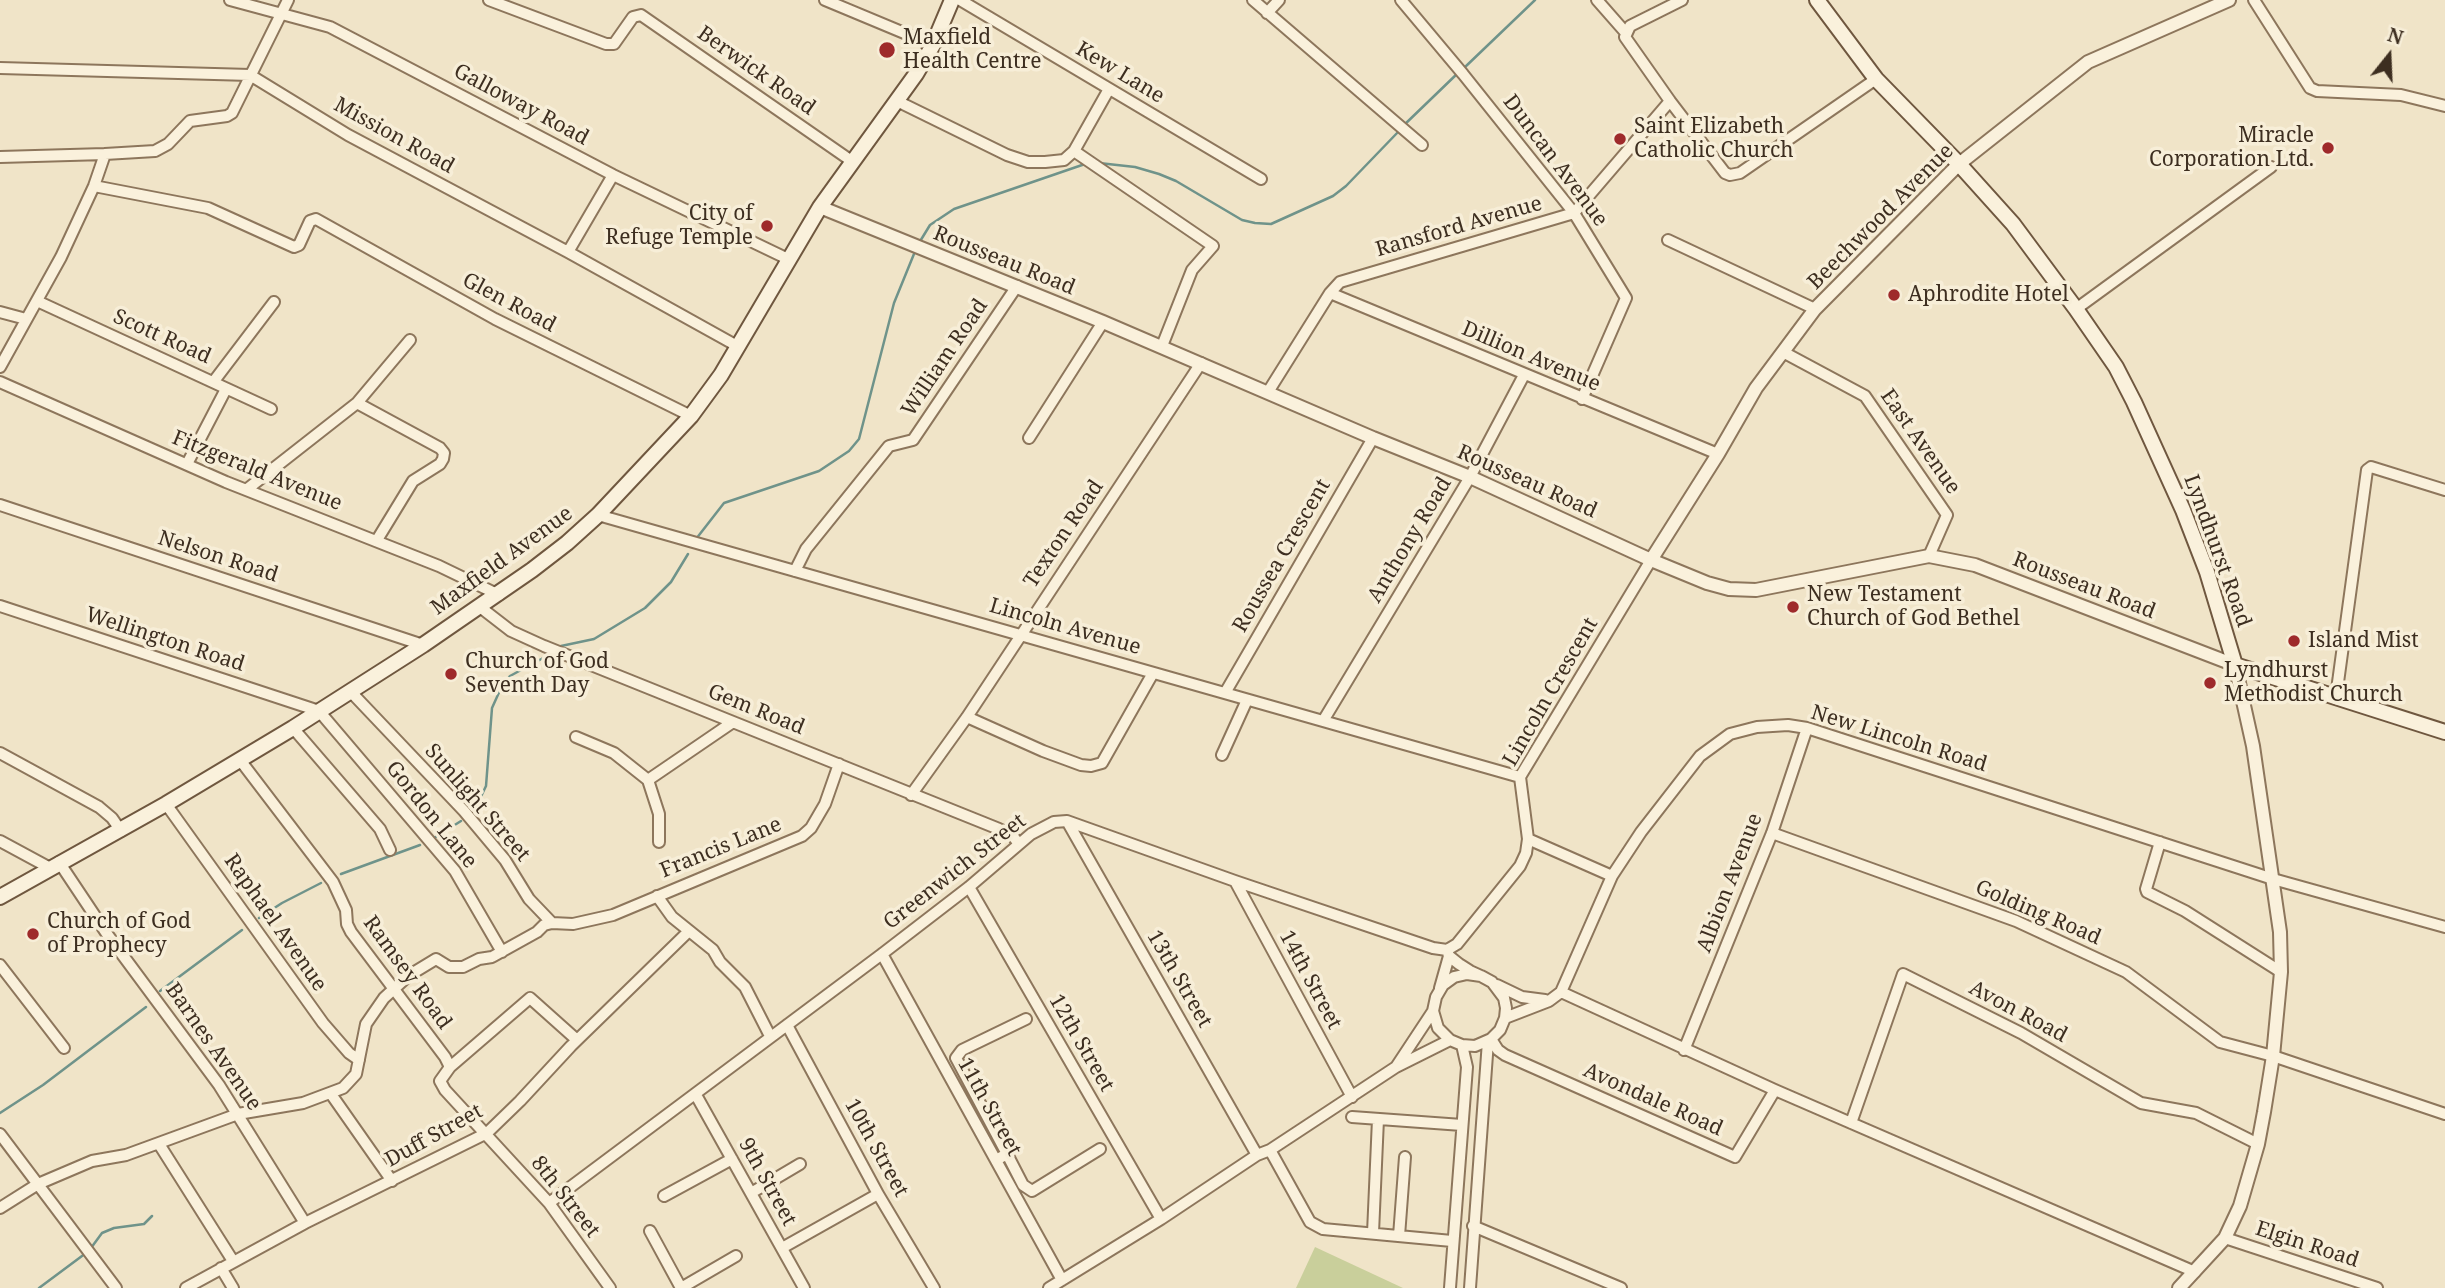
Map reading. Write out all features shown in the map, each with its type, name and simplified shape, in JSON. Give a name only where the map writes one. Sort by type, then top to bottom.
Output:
[{"type":"main road","name":"Maxfield Avenue","points":[[0,897],[54,865],[121,831],[293,728],[423,645],[499,594],[567,543],[598,515],[691,416],[739,347],[820,207],[897,101],[933,45],[953,0]]},
{"type":"main road","name":"Lyndhurst Road","points":[[1817,0],[1876,79],[2013,224],[2116,368],[2163,465],[2207,572],[2235,665]]},
{"type":"main road","points":[[2235,665],[2445,732]]},
{"type":"street","name":"Galloway Road","points":[[230,0],[330,27],[613,176],[788,259]]},
{"type":"street","points":[[0,157],[155,152],[168,144],[190,121],[227,117],[235,109],[288,0]]},
{"type":"street","name":"Berwick Road","points":[[489,0],[606,44],[614,44],[633,17],[640,15],[853,162]]},
{"type":"street","points":[[825,0],[933,45]]},
{"type":"street","name":"Kew Lane","points":[[960,0],[1261,180]]},
{"type":"street","points":[[1253,0],[1422,145]]},
{"type":"street","points":[[1267,13],[1279,0]]},
{"type":"street","name":"Duncan Avenue","points":[[1401,0],[1574,213],[1626,298],[1582,399]]},
{"type":"street","points":[[1597,0],[1626,33]]},
{"type":"street","points":[[1682,0],[1633,24],[1626,33],[1626,41],[1721,170],[1735,175],[1876,79]]},
{"type":"street","name":"Beechwood Avenue","points":[[1651,560],[1756,388],[1815,309],[1959,164],[2088,62],[2229,0]]},
{"type":"street","points":[[2254,0],[2310,88],[2317,91],[2401,94],[2445,106]]},
{"type":"street","name":"Mission Road","points":[[0,68],[250,75],[348,135],[569,252],[739,347]]},
{"type":"street","points":[[897,101],[1007,155],[1028,162],[1064,160],[1074,151],[1109,89]]},
{"type":"street","name":"Ransford Avenue","points":[[1268,392],[1330,293],[1340,282],[1574,213],[1670,101]]},
{"type":"street","points":[[1074,151],[1213,246],[1192,270],[1162,346]]},
{"type":"street","points":[[0,367],[61,257],[94,187],[105,154]]},
{"type":"street","points":[[2076,309],[2271,167]]},
{"type":"street","points":[[569,252],[613,176]]},
{"type":"street","name":"Glen Road","points":[[94,187],[208,208],[294,247],[299,245],[313,219],[316,219],[495,319],[691,416]]},
{"type":"street","name":"Rousseau Road","points":[[820,207],[1162,346],[1470,477],[1707,583],[1729,589],[1756,590],[1929,555],[1975,565],[2235,665]]},
{"type":"street","points":[[1668,240],[1815,309]]},
{"type":"street","name":"William Road","points":[[794,570],[806,549],[889,446],[913,440],[1017,286]]},
{"type":"street","name":"Dillion Avenue","points":[[1330,293],[1718,454]]},
{"type":"street","name":"Scott Road","points":[[37,301],[271,409]]},
{"type":"street","points":[[214,381],[274,302]]},
{"type":"street","points":[[0,312],[26,319]]},
{"type":"street","points":[[1029,438],[1103,322]]},
{"type":"street","points":[[246,490],[357,403],[410,340]]},
{"type":"street","name":"East Avenue","points":[[1783,352],[1866,396],[1947,515],[1929,555]]},
{"type":"street","name":"Texton Road","points":[[911,795],[967,717],[1201,363]]},
{"type":"street","name":"Anthony Road","points":[[1323,721],[1470,477],[1524,374]]},
{"type":"street","name":"Fitzgerald Avenue","points":[[0,382],[246,490],[439,566],[499,594]]},
{"type":"street","points":[[187,464],[226,389]]},
{"type":"street","points":[[357,403],[440,448],[443,453],[440,464],[413,481],[377,541]]},
{"type":"street","name":"Roussea Crescent","points":[[1225,693],[1373,438]]},
{"type":"street","points":[[2336,697],[2367,470],[2371,467],[2445,490]]},
{"type":"street","name":"Nelson Road","points":[[0,505],[423,645]]},
{"type":"street","name":"Lincoln Avenue","points":[[598,515],[1520,777]]},
{"type":"street","name":"Lincoln Crescent","points":[[1448,953],[1520,866],[1528,839],[1520,777],[1651,560]]},
{"type":"street","name":"Wellington Road","points":[[0,606],[318,711]]},
{"type":"street","name":"Gem Road","points":[[480,607],[511,631],[544,646],[1012,835],[1019,844]]},
{"type":"street","name":"Lyndhurst Road","points":[[2179,1288],[2225,1238],[2240,1206],[2258,1144],[2273,1056],[2281,972],[2280,932],[2273,879],[2253,746],[2235,665]]},
{"type":"street","points":[[967,717],[1056,756],[1091,766],[1102,763],[1153,673]]},
{"type":"street","name":"Sunlight Street","points":[[350,691],[464,811],[505,860],[529,899],[552,923]]},
{"type":"street","points":[[1222,755],[1247,699]]},
{"type":"street","name":"Gordon Lane","points":[[318,711],[454,870],[502,952]]},
{"type":"street","points":[[648,780],[733,722]]},
{"type":"street","name":"New Lincoln Road","points":[[1561,992],[1612,876],[1640,832],[1700,756],[1730,734],[1757,727],[1788,725],[1807,728],[2273,879],[2445,927]]},
{"type":"street","points":[[293,728],[380,829],[390,850]]},
{"type":"street","name":"Albion Avenue","points":[[1684,1050],[1772,833],[1807,728]]},
{"type":"street","points":[[576,737],[614,753],[648,780],[659,814],[659,842]]},
{"type":"street","points":[[0,753],[99,807],[112,818],[121,831]]},
{"type":"street","name":"Ramsey Road","points":[[240,760],[333,882],[346,910],[347,924],[351,932],[450,1067]]},
{"type":"street","name":"Francis Lane","points":[[657,895],[808,832],[825,804],[839,764]]},
{"type":"street","name":"Raphael Avenue","points":[[166,804],[323,1023],[349,1053],[359,1060]]},
{"type":"street","points":[[1067,821],[1448,953],[1470,971],[1522,997],[1549,1001]]},
{"type":"street","name":"Greenwich Street","points":[[549,1203],[882,954],[969,887],[1019,844],[1046,825],[1067,821]]},
{"type":"street","name":"13th Street","points":[[1067,821],[1257,1156]]},
{"type":"street","name":"Golding Road","points":[[1772,833],[2016,922],[2126,972],[2220,1042],[2273,1056],[2445,1114]]},
{"type":"street","points":[[1528,839],[1612,876]]},
{"type":"street","points":[[0,841],[54,865]]},
{"type":"street","points":[[2160,842],[2147,892],[2185,911],[2281,972]]},
{"type":"street","name":"Barnes Avenue","points":[[54,865],[238,1114],[305,1223]]},
{"type":"street","name":"14th Street","points":[[1235,881],[1352,1097]]},
{"type":"street","name":"12th Street","points":[[969,887],[1161,1219]]},
{"type":"street","points":[[0,1208],[38,1184],[92,1161],[126,1155],[238,1114],[331,1094],[354,1078],[366,1024],[393,989],[421,967],[436,959],[449,967],[463,967],[502,952],[552,923],[573,924],[604,917],[657,895],[672,916],[713,950],[720,962],[746,987],[770,1037]]},
{"type":"street","name":"Duff Street","points":[[186,1288],[305,1223],[487,1133],[577,1040],[689,931]]},
{"type":"street","points":[[1396,1067],[1433,1011],[1444,977],[1448,953]]},
{"type":"street","name":"11th Street","points":[[882,954],[1062,1279]]},
{"type":"street","points":[[0,965],[64,1048]]},
{"type":"street","points":[[1436,997],[1443,985],[1454,977],[1467,974],[1481,976]]},
{"type":"street","name":"Avon Road","points":[[1851,1123],[1903,974],[2021,1033],[2141,1103],[2196,1113],[2258,1144]]},
{"type":"street","points":[[1433,1011],[1438,1028],[1450,1040],[1475,1046],[1489,1040],[1500,1030],[1505,1018],[1504,998],[1492,982]]},
{"type":"street","points":[[1505,1018],[1549,1001],[1561,992],[1774,1090],[2195,1272]]},
{"type":"street","points":[[487,1133],[445,1090],[440,1081],[450,1067],[530,998],[577,1040]]},
{"type":"street","points":[[1026,1019],[962,1049],[956,1058],[1023,1185],[1032,1191],[1100,1150]]},
{"type":"street","name":"10th Street","points":[[787,1025],[878,1194],[934,1288]]},
{"type":"street","points":[[1049,1288],[1270,1150],[1396,1067],[1450,1040]]},
{"type":"street","points":[[1470,1288],[1489,1040]]},
{"type":"street","name":"Avondale Road","points":[[1489,1040],[1505,1055],[1735,1157],[1774,1090]]},
{"type":"street","points":[[1450,1288],[1467,1067],[1462,1045]]},
{"type":"street","points":[[331,1094],[392,1181]]},
{"type":"street","name":"9th Street","points":[[696,1095],[804,1288]]},
{"type":"street","points":[[1352,1117],[1462,1125]]},
{"type":"street","points":[[1373,1234],[1378,1119]]},
{"type":"street","name":"8th Street","points":[[487,1133],[549,1203],[610,1288]]},
{"type":"street","points":[[0,1134],[116,1288]]},
{"type":"street","points":[[159,1144],[233,1261]]},
{"type":"street","points":[[1270,1150],[1310,1222],[1323,1229],[1452,1241]]},
{"type":"street","points":[[996,1160],[1007,1154]]},
{"type":"street","points":[[1399,1236],[1405,1157]]},
{"type":"street","points":[[664,1196],[732,1159]]},
{"type":"street","points":[[751,1193],[800,1164]]},
{"type":"street","points":[[782,1248],[878,1194]]},
{"type":"street","points":[[1473,1226],[1621,1288]]},
{"type":"street","points":[[650,1231],[681,1288],[736,1256]]},
{"type":"street","name":"Elgin Road","points":[[2225,1238],[2377,1288]]},
{"type":"street","points":[[221,1268],[233,1288]]},
{"type":"green space","points":[[1315,1247],[1403,1288],[1296,1288]]},
{"type":"waterway","points":[[1464,68],[1535,0]]},
{"type":"waterway","points":[[1403,126],[1459,72]]},
{"type":"waterway","points":[[1099,163],[1135,167],[1159,174],[1176,181],[1242,220],[1271,224],[1333,196],[1399,131]]},
{"type":"waterway","points":[[919,243],[930,225],[954,209],[1085,164]]},
{"type":"waterway","points":[[696,539],[724,503],[819,471],[849,451],[859,439],[894,303],[916,249]]},
{"type":"waterway","points":[[561,646],[594,639],[645,608],[671,582],[688,554]]},
{"type":"waterway","points":[[475,809],[486,786],[492,708],[501,688],[510,676],[545,657]]},
{"type":"waterway","points":[[434,838],[461,821]]},
{"type":"waterway","points":[[341,874],[420,845]]},
{"type":"waterway","points":[[259,918],[321,883]]},
{"type":"waterway","points":[[160,991],[242,930]]},
{"type":"waterway","points":[[0,1113],[43,1085],[146,1007]]},
{"type":"waterway","points":[[91,1248],[102,1233],[114,1228],[144,1224],[152,1216]]},
{"type":"waterway","points":[[39,1288],[86,1253]]},
{"type":"place","name":"Maxfield Health Centre","points":[[887,50]]},
{"type":"place","name":"Saint Elizabeth Catholic Church","points":[[1620,139]]},
{"type":"place","name":"Miracle Corporation Ltd.","points":[[2328,148]]},
{"type":"place","name":"City of Refuge Temple","points":[[767,226]]},
{"type":"place","name":"Aphrodite Hotel","points":[[1894,295]]},
{"type":"place","name":"New Testament Church of God Bethel","points":[[1793,607]]},
{"type":"place","name":"Island Mist","points":[[2294,641]]},
{"type":"place","name":"Church of God Seventh Day","points":[[451,674]]},
{"type":"place","name":"Lyndhurst Methodist Church","points":[[2210,683]]},
{"type":"place","name":"Church of God of Prophecy","points":[[33,934]]}]
